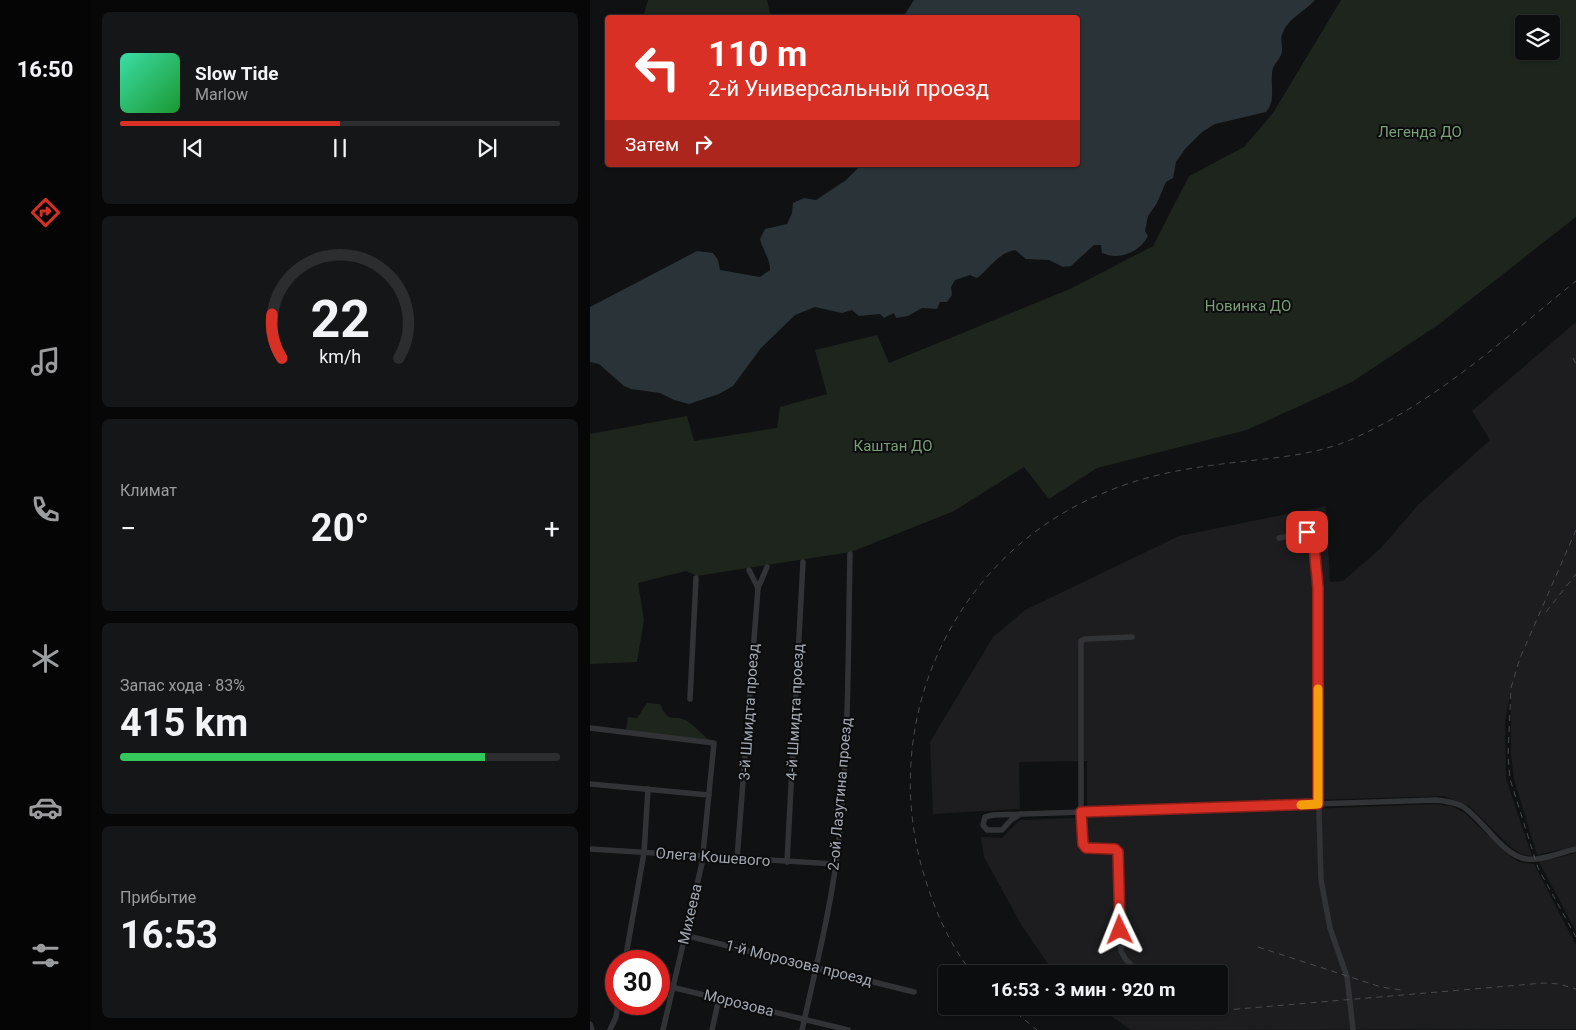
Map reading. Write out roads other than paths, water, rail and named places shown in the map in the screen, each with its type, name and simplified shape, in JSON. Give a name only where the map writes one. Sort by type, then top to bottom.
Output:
[{"type":"street","points":[[1279,538],[1307,532],[1313,536],[1318,588],[1318,804],[1321,880],[1330,928],[1347,977],[1353,1029]]},
{"type":"street","name":"2-ой Лазутина проезд","points":[[802,1030],[835,864],[846,745],[850,554]]},
{"type":"street","name":"4-й Шмидта проезд","points":[[786,862],[803,562]]},
{"type":"street","name":"3-й Шмидта проезд","points":[[737,859],[758,588],[767,567]]},
{"type":"street","points":[[749,570],[758,588]]},
{"type":"street","points":[[690,699],[696,578]]},
{"type":"street","points":[[1132,637],[1085,639],[1081,642],[1081,812],[1083,844],[1086,848],[1115,849],[1118,852],[1121,951],[1132,965]]},
{"type":"street","name":"Михеева","points":[[590,728],[714,743],[703,856],[662,1030]]},
{"type":"street","points":[[590,784],[709,795]]},
{"type":"street","points":[[627,950],[644,853],[648,790]]},
{"type":"street","points":[[1021,814],[1011,820],[1002,830],[988,830],[983,825],[983,821],[987,816],[1021,814],[1443,800],[1455,803],[1466,809],[1508,850],[1520,858],[1532,859],[1576,849]]},
{"type":"street","name":"Олега Кошевого","points":[[590,849],[835,864]]},
{"type":"street","name":"1-й Морозова проезд","points":[[684,935],[914,992]]},
{"type":"street","name":"Морозова","points":[[672,987],[848,1030]]},
{"type":"street","points":[[712,1030],[719,998]]},
{"type":"street","points":[[610,1030],[616,1015]]},
{"type":"street","points":[[590,1024],[592,1030]]},
{"type":"railway","points":[[966,965],[944,927],[924,875],[912,817],[911,758],[921,702],[940,648],[969,599],[1007,556],[1053,520],[1121,486],[1183,470],[1321,450],[1350,440],[1411,408],[1440,388],[1496,347],[1576,281]]},
{"type":"railway","points":[[1573,358],[1576,364]]},
{"type":"railway","points":[[1576,530],[1520,658],[1511,688],[1508,755],[1510,779],[1538,868],[1576,937]]},
{"type":"railway","points":[[1546,612],[1576,574]]},
{"type":"railway","points":[[1258,947],[1381,987],[1401,990]]},
{"type":"railway","points":[[1228,1010],[1544,983],[1559,984],[1576,989]]},
{"type":"railway","points":[[1019,1015],[1037,1030]]},
{"type":"park label","name":"Легенда ДО","points":[[1420,132]]},
{"type":"park label","name":"Новинка ДО","points":[[1248,306]]},
{"type":"park label","name":"Каштан ДО","points":[[893,446]]}]
